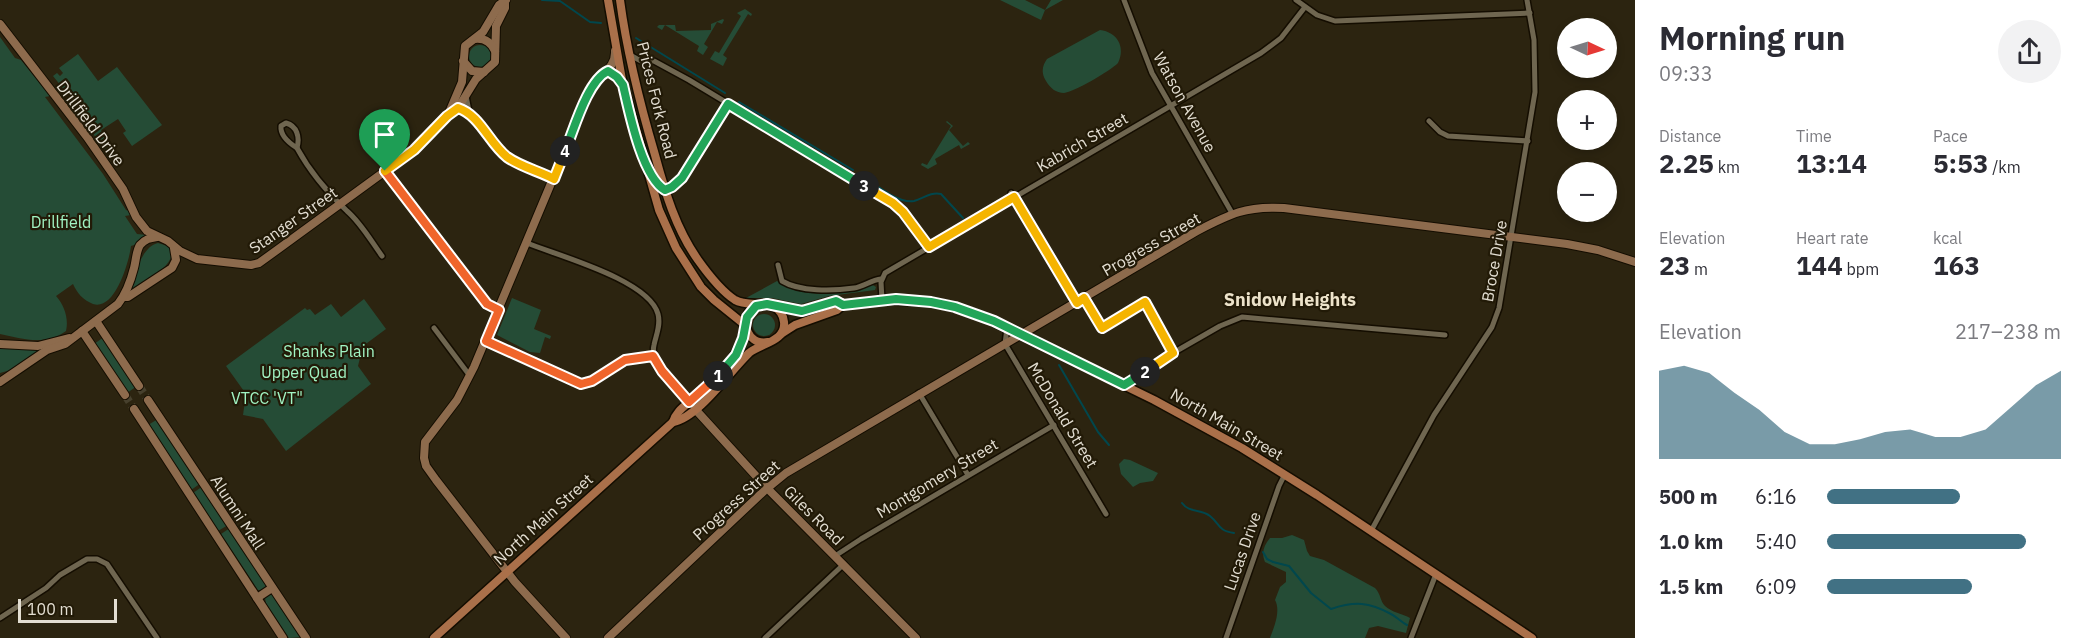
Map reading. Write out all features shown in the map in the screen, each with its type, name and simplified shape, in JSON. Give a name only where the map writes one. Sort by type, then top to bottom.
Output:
[{"type":"main road","name":"Prices Fork Road","points":[[608,0],[623,85],[652,191],[676,248],[714,300],[732,312],[746,326]]},
{"type":"main road","name":"Prices Fork Road","points":[[620,0],[633,76],[665,190],[678,223],[698,260],[725,292],[743,304],[763,304]]},
{"type":"main road","points":[[645,164],[657,184],[665,190]]},
{"type":"main road","points":[[652,191],[661,195],[667,209],[678,223]]},
{"type":"main road","name":"North Main Street","points":[[781,334],[795,325],[837,310],[843,305],[882,300],[911,300],[945,304],[970,311],[1124,385],[1213,432],[1285,474],[1532,638]]},
{"type":"main road","name":"North Main Street","points":[[775,307],[802,311],[836,301],[843,305]]},
{"type":"main road","points":[[692,405],[700,392],[715,380],[736,355],[751,310],[763,304],[775,307],[783,317],[784,327],[781,334],[769,342],[753,339],[746,326]]},
{"type":"main road","name":"North Main Street","points":[[434,638],[673,422],[682,421],[692,405],[716,390],[749,354],[769,342]]},
{"type":"street","name":"Watson Avenue","points":[[1124,0],[1144,55],[1170,106],[1232,213]]},
{"type":"street","points":[[1296,0],[1321,17],[1341,22],[1530,13]]},
{"type":"street","name":"Broce Drive","points":[[1371,531],[1440,405],[1495,321],[1504,290],[1536,78],[1527,0]]},
{"type":"street","points":[[506,1],[496,26],[495,62],[484,72],[472,71],[463,62],[465,46],[490,24],[499,5],[506,1]]},
{"type":"street","name":"Kabrich Street","points":[[778,266],[783,281],[792,287],[803,289],[854,288],[881,279],[885,273],[1013,195],[1273,45],[1290,29],[1305,8]]},
{"type":"street","name":"Drillfield Drive","points":[[0,24],[123,189],[138,221],[147,231],[168,241],[174,248]]},
{"type":"street","points":[[475,39],[486,40],[495,52]]},
{"type":"street","points":[[566,638],[507,572],[432,474],[424,458],[425,442],[457,400],[470,376],[591,88],[601,75],[608,71],[615,59],[615,48]]},
{"type":"street","points":[[629,54],[641,61],[654,61],[893,203],[909,219],[929,247]]},
{"type":"street","points":[[633,76],[636,66],[641,61]]},
{"type":"street","name":"Stanger Street","points":[[447,116],[462,82],[463,62]]},
{"type":"street","points":[[608,71],[623,85]]},
{"type":"street","name":"Stanger Street","points":[[174,248],[197,259],[255,264],[419,145],[458,108],[476,80],[484,72]]},
{"type":"street","points":[[466,94],[469,111],[508,158],[554,179]]},
{"type":"street","points":[[665,190],[682,178],[728,104]]},
{"type":"street","points":[[458,108],[469,111]]},
{"type":"street","points":[[1429,121],[1436,129],[1448,136],[1528,141]]},
{"type":"street","points":[[297,148],[297,134],[293,126],[289,123],[283,124],[281,130],[285,138],[297,148],[303,160],[382,256]]},
{"type":"street","points":[[385,171],[487,304],[499,310]]},
{"type":"street","points":[[1013,195],[1077,303]]},
{"type":"street","name":"Progress Street","points":[[608,638],[767,488],[790,470],[1197,231],[1232,213],[1263,208],[1284,208],[1584,247],[1635,262]]},
{"type":"street","points":[[124,297],[140,246],[149,238],[159,237]]},
{"type":"street","points":[[527,243],[628,283],[649,298],[658,312],[659,319],[653,356],[662,371],[692,405]]},
{"type":"street","points":[[0,382],[47,350],[65,344],[110,312],[124,297],[128,297],[172,268],[176,260],[174,248]]},
{"type":"street","name":"Stanger Street","points":[[172,268],[197,259]]},
{"type":"street","points":[[881,279],[882,300]]},
{"type":"street","points":[[1084,298],[1102,328],[1145,302],[1173,353]]},
{"type":"street","points":[[1124,385],[1173,353],[1220,326],[1242,317],[1445,335]]},
{"type":"street","points":[[96,321],[139,386]]},
{"type":"street","points":[[434,328],[470,376]]},
{"type":"street","points":[[1005,344],[1007,328]]},
{"type":"street","points":[[82,331],[125,395]]},
{"type":"street","points":[[0,344],[38,346],[72,337]]},
{"type":"street","points":[[486,341],[576,383],[584,384],[625,360],[653,356]]},
{"type":"street","name":"McDonald Street","points":[[1005,344],[1106,514]]},
{"type":"street","points":[[919,393],[968,476]]},
{"type":"street","name":"Alumni Mall","points":[[283,638],[135,412],[150,402],[306,638]]},
{"type":"street","name":"Giles Road","points":[[692,405],[767,488],[916,638]]},
{"type":"street","name":"Montgomery Street","points":[[835,556],[1054,425]]},
{"type":"street","name":"Lucas Drive","points":[[1226,638],[1285,474]]},
{"type":"street","points":[[0,618],[87,559],[95,559],[107,564],[157,638]]},
{"type":"street","points":[[765,638],[844,564]]},
{"type":"street","points":[[1411,638],[1436,574]]},
{"type":"street","points":[[257,598],[272,588]]},
{"type":"green space","points":[[1000,0],[1025,0],[1045,10],[1041,20]]},
{"type":"green space","points":[[1051,0],[1063,0],[1045,10]]},
{"type":"green space","points":[[745,9],[752,14],[751,16],[748,14],[723,55],[727,58],[723,66],[710,59],[715,51],[719,53],[741,16],[737,13]]},
{"type":"green space","points":[[723,19],[724,20],[722,24],[717,22],[704,44],[708,47],[703,55],[697,51],[699,46],[665,25],[675,25],[676,31],[711,30],[711,24]]},
{"type":"green space","points":[[659,25],[665,25],[662,30],[657,27]]},
{"type":"green space","points":[[1100,30],[1111,34],[1118,41],[1121,51],[1118,63],[1076,89],[1064,93],[1054,90],[1043,75],[1043,67],[1047,59]]},
{"type":"green space","name":"Drillfield","points":[[0,37],[15,58],[21,60],[50,96],[45,97],[103,174],[126,210],[129,211],[131,215],[125,216],[137,234],[147,235],[131,246],[124,273],[108,300],[101,304],[93,304],[81,296],[73,284],[56,296],[65,312],[66,331],[58,336],[42,340],[0,334]]},
{"type":"green space","points":[[480,45],[488,48],[491,56],[488,64],[480,67],[472,64],[469,56],[472,48]]},
{"type":"green space","points":[[78,54],[98,81],[117,67],[162,125],[132,146],[123,133],[126,131],[118,119],[101,130],[118,155],[111,160],[79,113],[86,109],[83,104],[78,107],[53,76],[57,73],[60,76],[63,73],[59,68]]},
{"type":"green space","points":[[947,121],[953,126],[949,130],[963,146],[968,142],[970,144],[961,149],[959,145],[935,159],[937,164],[928,169],[921,165],[922,163],[927,165],[951,126]]},
{"type":"green space","points":[[158,243],[169,248],[172,254],[169,262],[162,270],[128,294],[142,257],[147,250]]},
{"type":"green space","points":[[777,281],[786,287],[823,294],[850,291],[871,284],[876,287],[875,290],[829,296],[801,304],[772,298],[746,298]]},
{"type":"green space","points":[[512,298],[541,310],[534,329],[551,336],[550,339],[545,337],[540,353],[530,352],[497,335]]},
{"type":"green space","name":"Upper Quad","points":[[364,299],[386,329],[363,346],[358,366],[371,384],[286,451],[263,419],[243,415],[246,394],[226,366],[305,308],[310,309],[315,315],[331,304],[341,317]]},
{"type":"green space","points":[[764,314],[772,317],[775,325],[772,333],[764,336],[756,333],[753,325],[756,317]]},
{"type":"green space","points":[[104,337],[137,386],[127,393],[94,344]]},
{"type":"green space","points":[[0,347],[38,348],[40,352],[14,369],[0,373]]},
{"type":"green space","points":[[158,419],[201,483],[191,490],[148,425]]},
{"type":"green space","points":[[1124,459],[1158,473],[1153,481],[1140,483],[1133,487],[1121,474],[1119,464]]},
{"type":"green space","points":[[203,486],[228,525],[218,531],[193,493]]},
{"type":"green space","points":[[230,528],[267,584],[263,590],[258,590],[221,534]]},
{"type":"green space","points":[[1292,535],[1304,540],[1310,556],[1324,560],[1375,588],[1385,606],[1410,618],[1406,633],[1378,626],[1369,628],[1365,638],[1270,638],[1277,614],[1275,600],[1280,587],[1286,582],[1286,572],[1265,562],[1264,549],[1270,538]]},
{"type":"green space","points":[[270,594],[274,595],[303,637],[289,638],[266,603],[265,598]]},
{"type":"waterway","points":[[542,0],[560,1],[590,22],[601,23]]},
{"type":"waterway","points":[[636,38],[725,93]]},
{"type":"waterway","points":[[739,102],[853,170]]},
{"type":"waterway","points":[[866,178],[902,200],[914,201],[941,194],[963,218]]},
{"type":"waterway","points":[[1059,365],[1098,432],[1109,445]]},
{"type":"waterway","points":[[1182,503],[1188,508],[1206,514],[1222,529],[1234,533]]},
{"type":"waterway","points":[[1263,552],[1267,559],[1289,566],[1311,593],[1331,609],[1355,604],[1369,605],[1391,614],[1407,625]]},
{"type":"tunnel","points":[[139,386],[148,400]]},
{"type":"tunnel","points":[[125,395],[134,409]]},
{"type":"district","name":"Snidow Heights","points":[[1290,299]]},
{"type":"route","points":[[608,71],[623,85],[645,164],[657,184],[665,190],[677,184],[682,178],[728,104],[893,203],[909,219],[929,247],[1014,197],[1077,303],[1084,298],[1102,328],[1145,302],[1173,353],[1124,385],[994,321],[945,304],[896,299],[843,305],[836,301],[797,311],[763,304],[751,310],[747,317],[743,338],[736,355],[715,380],[689,402],[654,361],[653,356],[625,360],[589,382],[578,384],[486,341],[499,310],[487,304],[385,171],[428,138],[447,116],[458,108],[469,111],[508,158],[554,179],[591,88],[601,75],[608,71]]},
{"type":"park label","name":"Shanks Plain","points":[[329,351]]},
{"type":"park label","name":"VTCC 'VT\"","points":[[267,398]]}]
